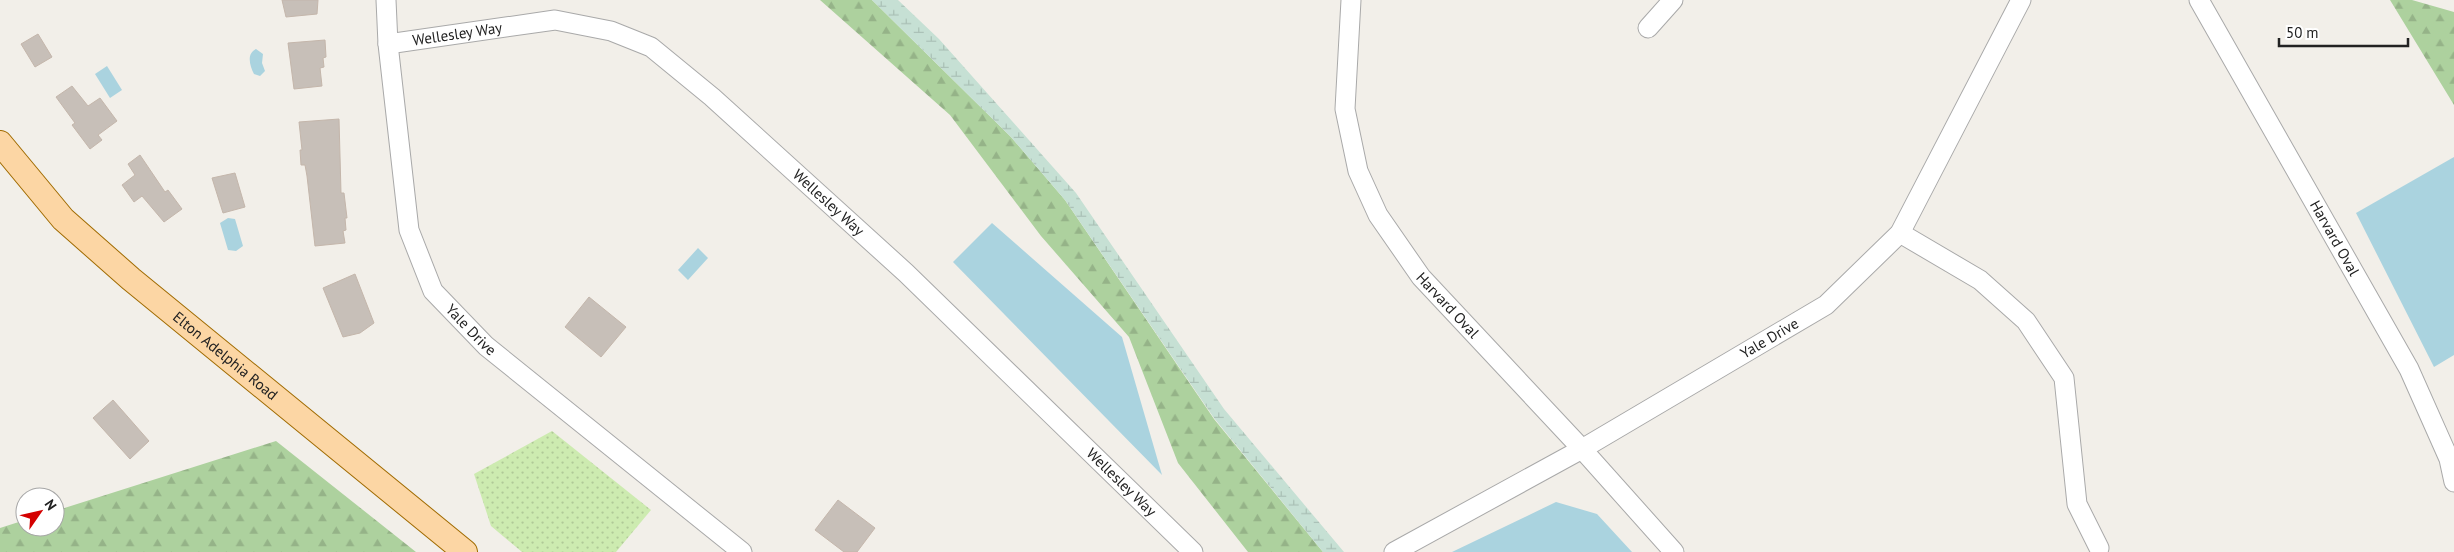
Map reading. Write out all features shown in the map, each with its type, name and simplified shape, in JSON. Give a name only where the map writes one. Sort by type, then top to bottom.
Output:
[{"type":"main road","name":"Elton Adelphia Road","points":[[0,143],[63,219],[131,279],[465,552]]},
{"type":"street","name":"Yale Drive","points":[[386,0],[388,44],[409,230],[433,290],[486,346],[742,552]]},
{"type":"street","name":"Harvard Oval","points":[[1351,0],[1345,109],[1358,171],[1378,215],[1420,278],[1582,449],[1674,552]]},
{"type":"street","points":[[1648,28],[1672,0]]},
{"type":"street","name":"Yale Drive","points":[[1394,552],[1582,449],[1826,305],[1900,233],[2021,0]]},
{"type":"street","name":"Harvard Oval","points":[[2199,0],[2409,369],[2449,459],[2454,482]]},
{"type":"street","name":"Wellesley Way","points":[[388,44],[555,20],[611,31],[651,47],[719,104],[906,273],[1193,552]]},
{"type":"street","points":[[1900,233],[1980,280],[2026,321],[2064,378],[2076,504],[2099,548]]},
{"type":"green space","points":[[820,0],[872,0],[1011,137],[1065,200],[1214,419],[1323,552],[1248,552],[1178,463],[1129,337],[1041,236],[950,115]]},
{"type":"green space","points":[[872,0],[898,0],[939,39],[1076,193],[1224,409],[1344,552],[1323,552],[1214,418],[1065,200],[1011,137]]},
{"type":"green space","points":[[2390,0],[2412,0],[2454,12],[2454,105]]},
{"type":"green space","points":[[552,431],[651,510],[616,552],[522,552],[491,526],[474,474]]},
{"type":"green space","points":[[276,441],[416,552],[0,552],[0,528],[15,523],[15,537],[65,537],[65,508]]},
{"type":"water","points":[[256,49],[263,54],[262,63],[265,71],[260,76],[254,74],[250,64],[251,54]]},
{"type":"water","points":[[107,66],[122,90],[110,98],[95,74]]},
{"type":"water","points":[[2454,157],[2454,355],[2434,367],[2356,213]]},
{"type":"water","points":[[228,218],[235,219],[243,246],[236,251],[228,250],[220,223]]},
{"type":"water","points":[[992,223],[1122,337],[1162,475],[953,262]]},
{"type":"water","points":[[698,248],[708,258],[688,280],[678,270]]},
{"type":"water","points":[[1556,502],[1597,514],[1632,552],[1452,552]]},
{"type":"building","points":[[282,0],[318,0],[317,14],[286,17]]},
{"type":"building","points":[[38,34],[52,57],[35,67],[21,44]]},
{"type":"building","points":[[325,40],[326,57],[323,58],[324,67],[320,68],[322,86],[294,89],[288,43]]},
{"type":"building","points":[[72,86],[88,106],[100,98],[117,121],[98,135],[102,140],[90,149],[72,125],[75,123],[56,97]]},
{"type":"building","points":[[339,119],[341,193],[344,193],[347,218],[345,218],[346,230],[343,231],[345,243],[315,246],[307,176],[305,165],[301,165],[300,150],[302,150],[299,122]]},
{"type":"building","points":[[140,155],[165,192],[168,190],[182,209],[164,222],[142,196],[134,202],[122,185],[135,175],[128,164]]},
{"type":"building","points":[[235,173],[245,207],[223,213],[212,178]]},
{"type":"building","points":[[355,274],[374,323],[360,333],[343,337],[323,288]]},
{"type":"building","points":[[589,297],[626,327],[601,357],[565,327]]},
{"type":"building","points":[[113,400],[149,441],[130,459],[93,418]]},
{"type":"building","points":[[838,500],[875,528],[857,552],[844,552],[815,530]]}]
